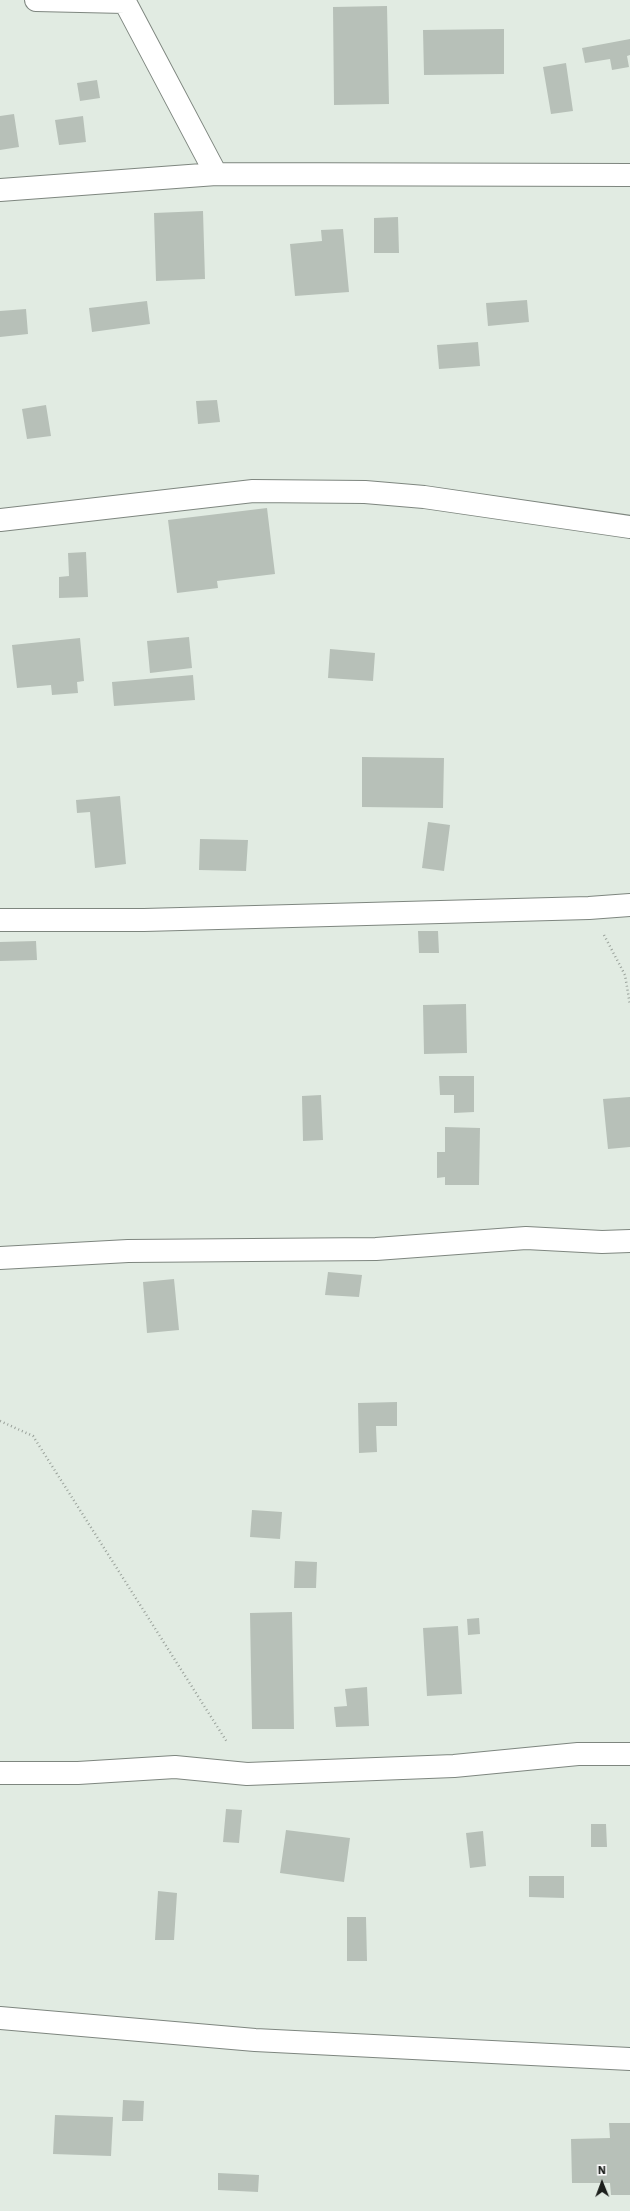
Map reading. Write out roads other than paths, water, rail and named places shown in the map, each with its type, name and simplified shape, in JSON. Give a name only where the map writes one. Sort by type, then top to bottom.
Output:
[{"type":"street","points":[[36,0],[125,2],[216,174]]},
{"type":"street","points":[[0,190],[216,174],[630,175]]},
{"type":"street","points":[[0,520],[253,490],[365,492],[424,497],[630,527]]},
{"type":"street","points":[[0,920],[144,920],[630,906]]},
{"type":"street","points":[[0,1258],[128,1252],[376,1249],[526,1238],[602,1242],[630,1241]]},
{"type":"street","points":[[0,1773],[78,1773],[175,1767],[248,1774],[454,1766],[578,1754],[630,1754]]},
{"type":"street","points":[[0,2018],[255,2040],[630,2058]]}]
